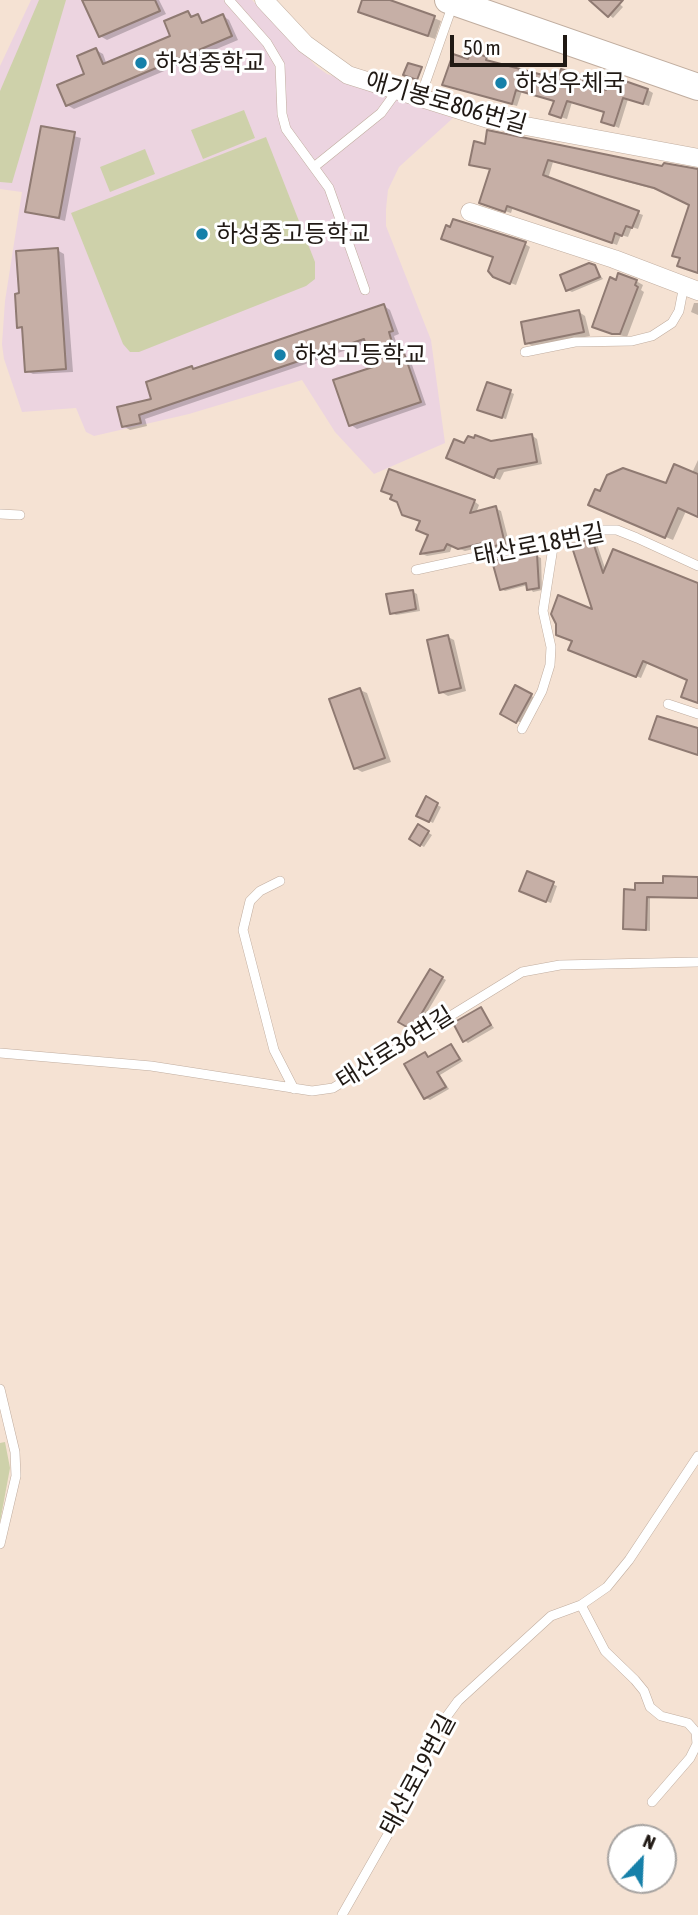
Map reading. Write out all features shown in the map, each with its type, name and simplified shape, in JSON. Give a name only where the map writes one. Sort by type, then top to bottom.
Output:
[{"type":"main road","points":[[451,1],[698,87]]},
{"type":"street","name":"애기봉로806번길","points":[[264,0],[304,44],[334,68],[397,91],[488,119],[698,158]]},
{"type":"street","points":[[470,212],[691,288]]},
{"type":"lane","points":[[229,0],[276,56],[283,77],[283,120],[295,144],[314,167],[333,198],[365,289]]},
{"type":"lane","points":[[420,98],[451,1]]},
{"type":"lane","points":[[314,167],[373,120],[397,91]]},
{"type":"lane","points":[[525,352],[575,342],[632,341],[652,336],[672,323],[691,288]]},
{"type":"lane","points":[[0,514],[20,514]]},
{"type":"lane","name":"태산로18번길","points":[[416,570],[601,530],[617,530],[698,566]]},
{"type":"lane","points":[[522,729],[542,691],[550,664],[551,647],[543,611],[554,541]]},
{"type":"lane","points":[[668,704],[698,714]]},
{"type":"lane","points":[[280,881],[260,891],[250,901],[243,930],[274,1049],[294,1089]]},
{"type":"lane","name":"태산로36번길","points":[[0,1053],[151,1066],[312,1091],[333,1088],[522,972],[560,965],[698,962]]},
{"type":"lane","points":[[0,1389],[15,1452],[16,1476],[0,1544]]},
{"type":"lane","name":"태산로19번길","points":[[342,1915],[391,1829],[436,1731],[458,1701],[551,1616],[581,1605],[607,1587],[629,1560],[698,1456]]},
{"type":"lane","points":[[581,1605],[605,1651],[644,1691],[650,1707],[661,1716],[688,1723],[696,1732],[697,1744],[690,1758],[652,1802]]},
{"type":"shaded area","name":"하성중고등학교","points":[[31,0],[252,0],[327,74],[453,118],[399,167],[388,190],[386,209],[386,226],[431,340],[445,443],[374,474],[335,432],[302,380],[189,414],[94,436],[86,432],[76,408],[22,412],[4,359],[2,344],[5,301],[22,192],[0,189],[0,66]]},
{"type":"green space","points":[[39,0],[66,0],[12,183],[0,182],[0,91]]},
{"type":"green space","points":[[244,110],[255,138],[203,159],[191,130]]},
{"type":"green space","points":[[266,137],[315,262],[315,279],[306,286],[139,352],[130,352],[123,344],[71,213]]},
{"type":"green space","points":[[145,149],[155,174],[110,192],[100,167]]},
{"type":"green space","points":[[5,1442],[10,1468],[0,1522],[0,1443]]},
{"type":"building","points":[[82,0],[155,0],[160,11],[99,37]]},
{"type":"building","points":[[362,0],[390,0],[435,16],[428,36],[358,12]]},
{"type":"building","points":[[589,0],[623,0],[608,17]]},
{"type":"building","points":[[188,11],[191,17],[198,14],[202,23],[223,14],[232,36],[66,106],[57,85],[84,74],[77,56],[96,48],[103,64],[170,36],[164,21]]},
{"type":"building","points":[[471,51],[487,57],[486,60],[558,79],[561,69],[584,76],[582,82],[606,90],[608,84],[622,89],[625,81],[648,89],[643,104],[623,98],[614,126],[601,122],[604,112],[567,101],[561,118],[549,114],[554,101],[516,90],[512,104],[442,85],[453,54],[468,59]]},
{"type":"building","points":[[408,63],[422,67],[417,80],[403,75]]},
{"type":"building","points":[[41,126],[75,132],[59,218],[25,212]]},
{"type":"building","points":[[487,130],[662,166],[664,163],[698,169],[698,273],[677,266],[680,258],[672,256],[689,205],[654,188],[548,160],[543,175],[639,211],[632,228],[626,226],[622,236],[615,233],[612,243],[507,206],[505,212],[479,203],[490,169],[469,165],[474,141],[485,144]]},
{"type":"building","points":[[453,219],[526,242],[510,284],[493,277],[488,271],[493,257],[441,239],[446,225],[450,227]]},
{"type":"building","points":[[58,248],[66,369],[25,372],[22,327],[17,328],[15,294],[19,293],[16,251]]},
{"type":"building","points":[[589,263],[595,265],[600,277],[566,291],[560,275]]},
{"type":"building","points":[[618,273],[637,280],[635,285],[638,287],[620,334],[612,334],[592,327],[610,277],[616,280]]},
{"type":"building","points":[[384,304],[393,331],[389,332],[396,356],[404,353],[421,402],[349,426],[333,380],[373,367],[364,339],[139,415],[141,423],[122,427],[117,407],[151,399],[146,382],[192,366],[193,369]]},
{"type":"building","points":[[579,310],[584,332],[525,344],[521,322]]},
{"type":"building","points":[[487,382],[511,390],[502,418],[477,410]]},
{"type":"building","points":[[532,434],[537,462],[498,469],[494,478],[446,458],[454,439],[464,443],[468,436],[474,438],[475,435],[491,441]]},
{"type":"building","points":[[674,464],[698,474],[698,517],[678,508],[665,538],[588,505],[595,489],[600,491],[607,475],[623,468],[666,483]]},
{"type":"building","points":[[389,469],[475,500],[470,513],[496,506],[505,544],[489,547],[487,542],[458,549],[447,544],[444,550],[420,554],[428,535],[416,530],[420,521],[402,515],[397,502],[390,499],[392,495],[381,491]]},
{"type":"building","points":[[592,539],[603,573],[613,549],[698,583],[698,703],[681,697],[687,680],[643,661],[636,677],[568,650],[572,641],[556,635],[556,624],[551,614],[558,595],[592,609],[571,544]]},
{"type":"building","points":[[537,554],[539,588],[527,590],[526,583],[500,590],[492,561]]},
{"type":"building","points":[[413,590],[416,609],[390,614],[386,594]]},
{"type":"building","points":[[448,635],[461,688],[439,693],[427,640]]},
{"type":"building","points":[[515,685],[532,694],[516,723],[500,714]]},
{"type":"building","points":[[360,688],[385,758],[354,769],[329,699]]},
{"type":"building","points":[[657,716],[698,728],[698,755],[649,739]]},
{"type":"building","points":[[426,796],[438,803],[429,822],[416,816]]},
{"type":"building","points":[[418,824],[429,831],[420,846],[409,839]]},
{"type":"building","points":[[527,871],[554,882],[546,902],[519,891]]},
{"type":"building","points":[[663,876],[698,877],[698,898],[647,897],[646,930],[623,929],[624,889],[635,890],[635,883],[663,883]]},
{"type":"building","points":[[430,969],[443,977],[412,1030],[398,1022]]},
{"type":"building","points":[[481,1007],[491,1025],[463,1042],[453,1023]]},
{"type":"building","points":[[451,1044],[460,1059],[437,1072],[446,1087],[424,1099],[404,1064],[425,1052],[428,1057]]},
{"type":"place","name":"하성중학교","points":[[141,63]]},
{"type":"place","name":"하성우체국","points":[[501,83]]},
{"type":"place","name":"하성중고등학교","points":[[202,234]]},
{"type":"place","name":"하성고등학교","points":[[280,355]]}]
